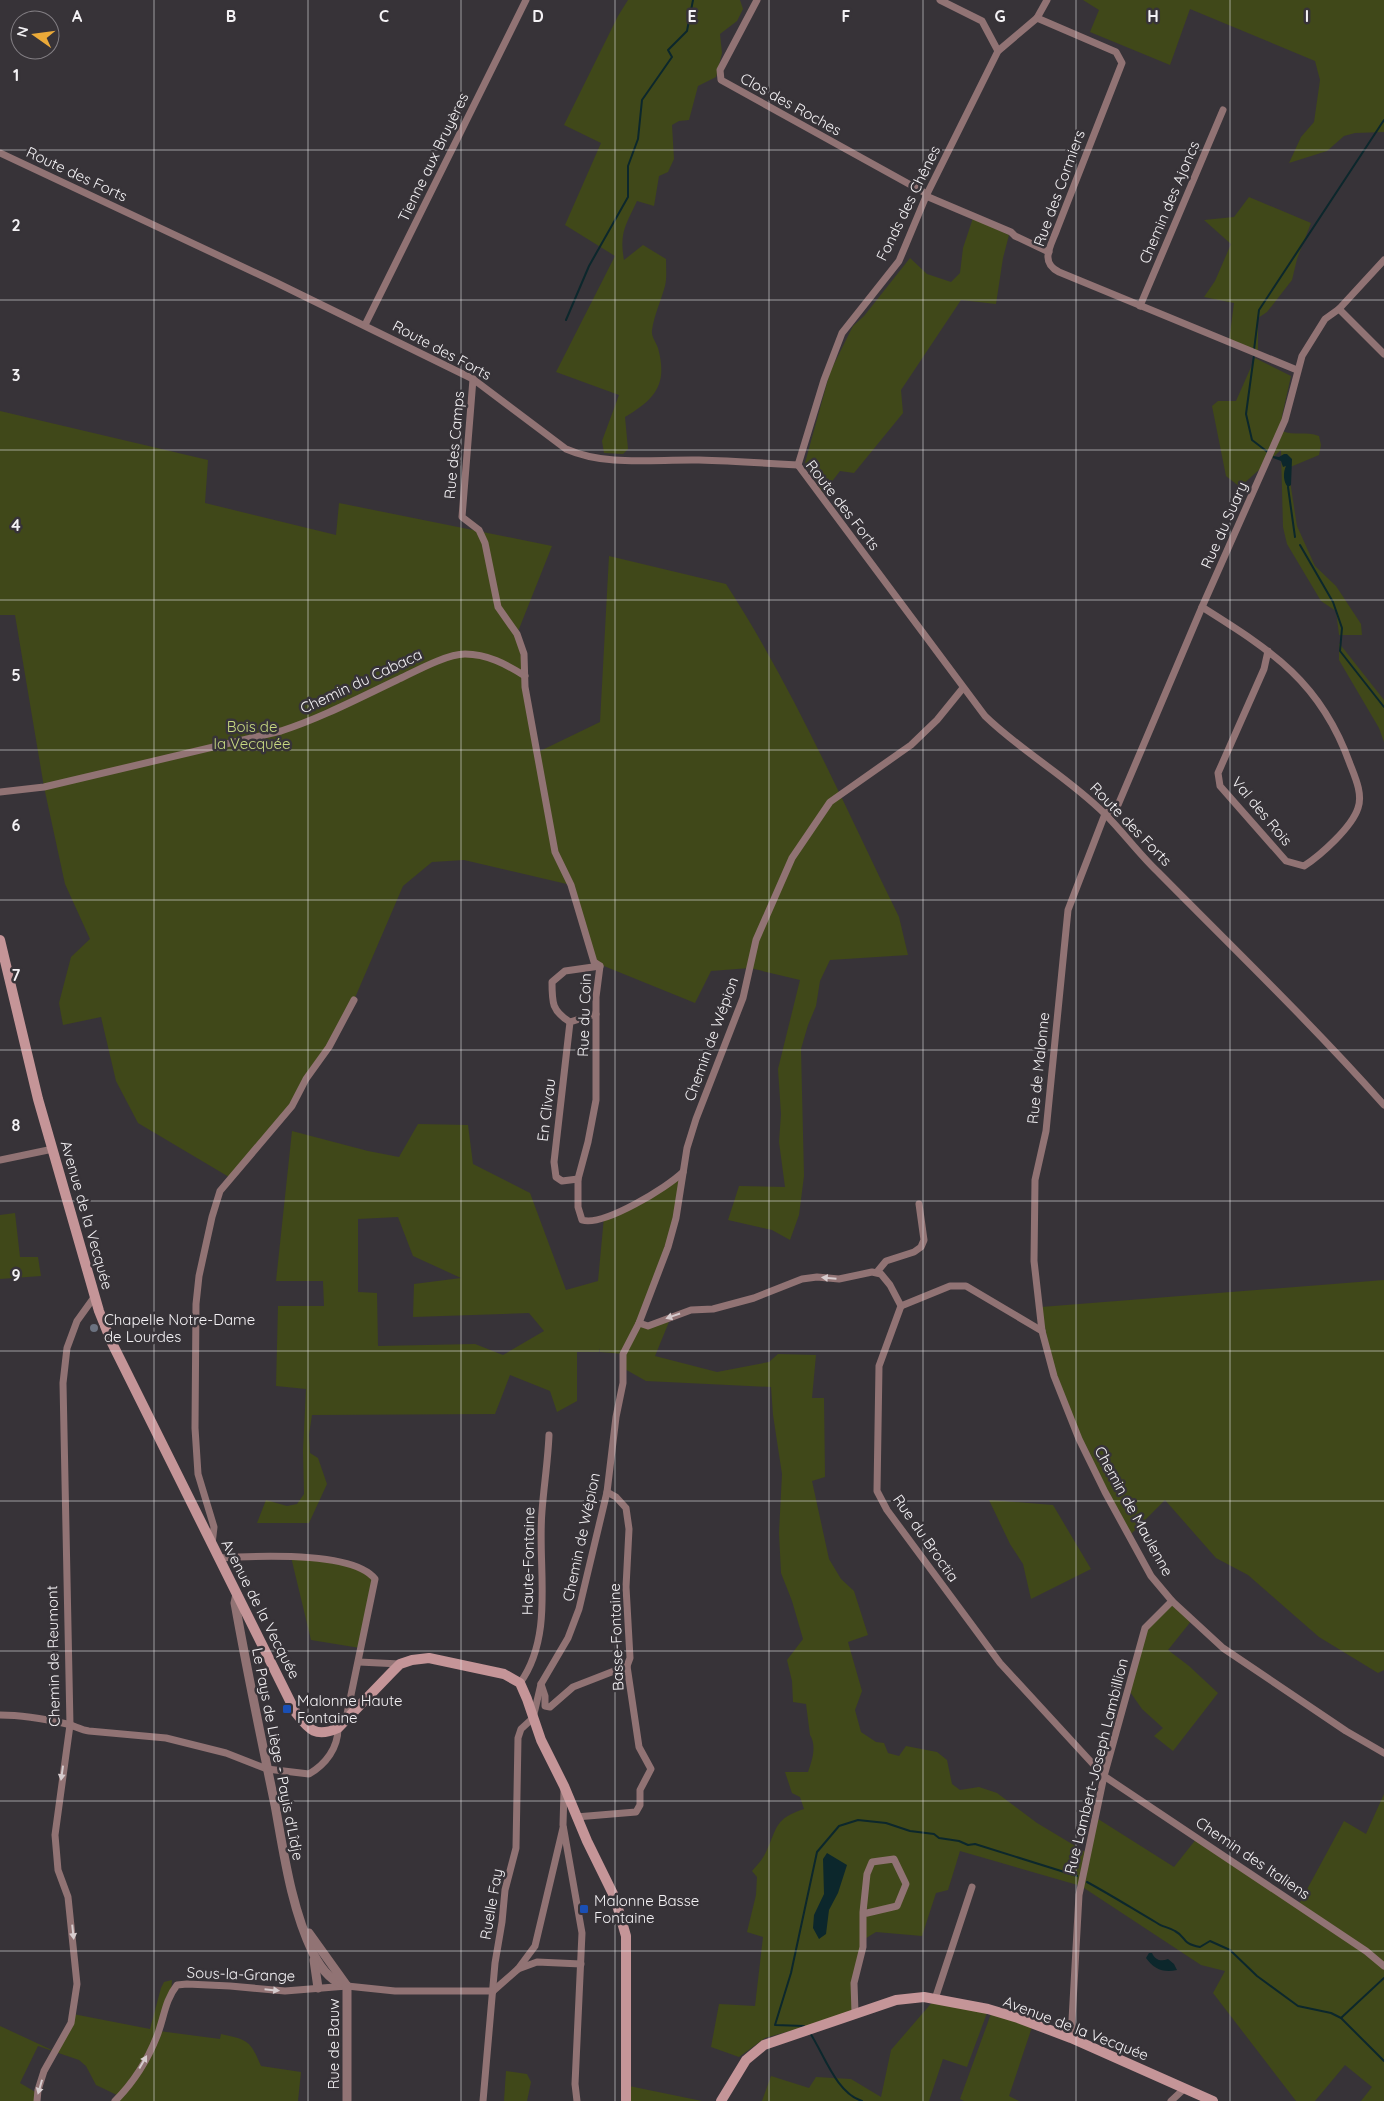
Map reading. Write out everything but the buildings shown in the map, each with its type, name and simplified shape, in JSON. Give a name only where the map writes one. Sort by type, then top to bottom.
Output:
[{"type":"main road","name":"Avenue de la Vecquée","points":[[0,940],[38,1099],[95,1296],[111,1341],[296,1713],[306,1726],[316,1732],[327,1733],[338,1728]]},
{"type":"main road","points":[[338,1728],[400,1664],[412,1660],[429,1658],[446,1660],[504,1674],[520,1683],[541,1740],[615,1898],[626,1936],[626,2101]]},
{"type":"main road","name":"Avenue de la Vecquée","points":[[721,2101],[746,2060],[764,2045],[855,2013],[910,1998],[935,1999],[988,2009],[1071,2038],[1213,2101]]},
{"type":"street","name":"Tienne aux Bruyères","points":[[365,325],[526,0]]},
{"type":"street","name":"Clos des Roches","points":[[757,0],[720,70],[721,80],[927,195]]},
{"type":"street","points":[[940,0],[982,21],[998,51],[1037,18],[1047,0]]},
{"type":"street","name":"Rue des Cormiers","points":[[1037,18],[1116,52],[1122,64],[1049,252],[1047,262],[1053,269],[1297,370]]},
{"type":"street","name":"Fonds des Chênes","points":[[798,464],[824,380],[842,333],[899,261],[927,195],[998,51]]},
{"type":"street","name":"Chemin des Ajoncs","points":[[1140,306],[1224,110]]},
{"type":"street","name":"Route des Forts","points":[[0,153],[365,325],[474,379],[566,449],[582,456],[604,460],[700,460],[798,464],[985,716],[1002,732],[1060,775],[1105,814],[1155,870],[1350,1067],[1384,1106]]},
{"type":"street","points":[[927,195],[1011,232],[1015,236],[1049,252]]},
{"type":"street","name":"Rue du Suary","points":[[1105,814],[1118,805],[1202,607],[1285,420],[1302,356],[1326,319],[1339,309],[1384,260]]},
{"type":"street","points":[[1339,309],[1384,354]]},
{"type":"street","name":"Rue des Camps","points":[[474,379],[462,517],[479,530],[485,543],[498,607],[517,634],[524,654],[525,676]]},
{"type":"street","name":"Val des Rois","points":[[1202,607],[1268,651],[1306,684],[1328,715],[1345,749],[1358,786],[1358,807],[1349,825],[1316,858],[1304,866],[1286,862],[1220,786],[1218,773],[1258,683],[1268,651]]},
{"type":"street","name":"Chemin du Cabaca","points":[[0,792],[44,787],[281,732],[310,721],[431,663],[463,654],[489,657],[508,665],[525,676]]},
{"type":"street","name":"Rue du Coin","points":[[525,676],[525,687],[555,852],[571,885],[594,962],[600,966],[596,1014],[596,1100],[588,1142],[578,1179],[578,1207],[582,1220],[589,1222],[645,1199],[684,1171]]},
{"type":"street","name":"Chemin de Wépion","points":[[534,1718],[541,1684],[568,1638],[578,1613],[606,1492],[616,1417],[623,1383],[623,1354],[639,1324],[668,1247],[676,1218],[687,1148],[696,1119],[743,998],[756,940],[792,858],[830,802],[911,745],[937,720],[963,688]]},
{"type":"street","name":"Rue de Malonne","points":[[1042,1331],[1034,1261],[1035,1180],[1046,1131],[1068,910],[1105,814]]},
{"type":"street","points":[[596,1014],[570,1022],[558,1015],[552,1001],[552,982],[565,971],[600,966]]},
{"type":"street","points":[[212,1544],[214,1527],[198,1474],[195,1452],[196,1304],[199,1276],[212,1217],[220,1191],[292,1106],[306,1079],[329,1047],[354,1000]]},
{"type":"street","name":"En Clivau","points":[[570,1022],[554,1162],[556,1177],[562,1181],[578,1179]]},
{"type":"street","points":[[0,1160],[53,1149]]},
{"type":"street","points":[[877,1272],[886,1261],[914,1252],[921,1247],[924,1240],[919,1204]]},
{"type":"street","points":[[639,1324],[648,1326],[691,1310],[713,1309],[754,1298],[802,1279],[817,1277],[839,1278],[877,1272],[890,1285],[901,1306],[950,1286],[966,1286],[1042,1331]]},
{"type":"street","name":"Chemin de Reumont","points":[[37,2101],[38,2090],[44,2071],[71,2023],[77,1984],[68,1897],[58,1870],[55,1835],[70,1725],[63,1383],[68,1348],[77,1321],[95,1296]]},
{"type":"street","name":"Rue du Broctia","points":[[901,1306],[879,1366],[877,1491],[887,1510],[1000,1663],[1104,1776]]},
{"type":"street","name":"Chemin de Maulenne","points":[[1042,1331],[1054,1376],[1084,1448],[1105,1492],[1151,1576],[1172,1601],[1223,1648],[1328,1719],[1384,1753]]},
{"type":"street","name":"Haute-Fontaine","points":[[520,1683],[532,1662],[540,1635],[542,1511],[548,1470],[549,1435]]},
{"type":"street","name":"Basse-Fontaine","points":[[576,1817],[636,1812],[640,1805],[640,1790],[651,1769],[639,1747],[627,1666],[630,1658],[626,1587],[629,1528],[626,1508],[616,1496],[606,1492]]},
{"type":"street","points":[[219,1558],[260,1555],[310,1558],[347,1564],[370,1572],[375,1579],[346,1720]]},
{"type":"street","name":"Le Pays de Liège - Payis d'Lîdje","points":[[237,1594],[235,1603],[267,1769],[300,1919],[313,1953],[322,1968],[336,1984],[347,1986]]},
{"type":"street","name":"Rue Lambert-Joseph Lambillion","points":[[1071,2038],[1079,1895],[1104,1776],[1145,1628],[1172,1601]]},
{"type":"street","points":[[358,1662],[400,1664]]},
{"type":"street","points":[[541,1684],[546,1696],[545,1706],[550,1707],[573,1687],[627,1666]]},
{"type":"street","points":[[0,1715],[70,1725],[90,1731],[166,1738],[199,1744],[267,1769],[309,1774],[328,1759],[338,1735],[338,1728]]},
{"type":"street","name":"Ruelle Fay","points":[[484,2101],[493,1992],[505,1890],[516,1852],[518,1785],[516,1744],[522,1729],[534,1718]]},
{"type":"street","name":"Chemin des Italiens","points":[[1104,1776],[1366,1951],[1384,1966]]},
{"type":"street","points":[[564,1786],[564,1825],[581,1926],[575,2084],[577,2101]]},
{"type":"street","points":[[493,1992],[518,1969],[535,1946],[564,1825]]},
{"type":"street","points":[[855,2013],[854,1983],[863,1947],[863,1914],[867,1874],[872,1862],[894,1859],[906,1884],[897,1906],[863,1914]]},
{"type":"street","points":[[935,1999],[972,1886]]},
{"type":"street","name":"Le Pays de Liège - Payis d'Lîdje","points":[[300,1919],[347,1986]]},
{"type":"street","points":[[313,1953],[318,1988]]},
{"type":"street","points":[[518,1969],[538,1962],[580,1964]]},
{"type":"street","name":"Sous-la-Grange","points":[[115,2101],[127,2088],[146,2059],[158,2035],[171,1993],[177,1985],[230,1986],[285,1991],[347,1986],[395,1991],[493,1992]]},
{"type":"street","name":"Rue de Bauw","points":[[347,1986],[347,2101]]},
{"type":"street","points":[[1171,2101],[1185,2088]]},
{"type":"green space","points":[[628,0],[740,0],[743,9],[737,21],[720,34],[722,53],[716,77],[698,86],[689,120],[679,121],[672,125],[674,159],[668,172],[659,176],[654,206],[637,201],[624,229],[622,242],[624,260],[643,245],[666,259],[666,280],[652,330],[661,361],[660,381],[651,397],[625,417],[628,449],[623,454],[604,453],[602,441],[619,395],[556,372],[615,256],[565,225],[601,143],[564,125],[618,16]]},
{"type":"green space","points":[[1083,0],[1384,0],[1384,132],[1355,133],[1344,136],[1327,151],[1289,163],[1301,137],[1314,122],[1320,80],[1315,61],[1190,9],[1170,65],[1090,32],[1099,10]]},
{"type":"green space","points":[[1249,197],[1311,223],[1297,259],[1292,280],[1267,312],[1258,318],[1258,351],[1229,341],[1234,303],[1204,297],[1215,281],[1231,244],[1204,220],[1234,217]]},
{"type":"green space","points":[[973,218],[1009,235],[1003,258],[996,304],[961,300],[901,390],[903,413],[854,473],[840,471],[823,493],[805,463],[830,372],[853,326],[864,316],[910,258],[927,274],[951,282],[960,273],[963,248]]},
{"type":"green space","points":[[1255,358],[1291,376],[1282,416],[1282,431],[1319,436],[1321,445],[1319,455],[1288,468],[1297,526],[1315,566],[1336,586],[1361,624],[1362,635],[1339,635],[1336,611],[1321,601],[1287,544],[1283,527],[1281,450],[1240,487],[1226,476],[1212,406],[1218,401],[1236,401]]},
{"type":"green space","name":"Bois de la Vecquée","points":[[0,411],[208,460],[205,503],[336,535],[339,503],[552,546],[517,634],[538,752],[600,722],[609,556],[726,584],[774,665],[817,748],[899,917],[908,955],[830,960],[820,981],[816,1006],[801,1049],[804,1176],[799,1215],[790,1240],[772,1230],[728,1220],[739,1186],[785,1187],[779,1142],[781,1114],[778,1069],[800,980],[750,968],[711,971],[695,1003],[594,962],[571,885],[464,860],[432,862],[403,886],[354,1000],[292,1106],[229,1177],[138,1123],[116,1081],[101,1017],[63,1025],[59,1003],[71,957],[90,939],[65,884],[44,787],[15,615],[0,615]]},
{"type":"green space","points":[[1339,643],[1384,700],[1384,742],[1379,728],[1339,660]]},
{"type":"green space","points":[[418,1124],[468,1125],[473,1164],[530,1193],[566,1290],[598,1281],[604,1217],[645,1199],[684,1171],[676,1218],[639,1323],[648,1326],[671,1317],[655,1356],[717,1372],[769,1362],[778,1354],[816,1355],[812,1398],[824,1398],[825,1477],[812,1481],[829,1559],[841,1579],[854,1591],[868,1635],[848,1642],[862,1691],[855,1710],[861,1732],[876,1742],[884,1743],[888,1753],[899,1756],[906,1746],[937,1752],[947,1760],[952,1784],[960,1790],[979,1787],[997,1793],[1037,1823],[1087,1853],[1095,1817],[1174,1867],[1197,1838],[1298,1906],[1344,1821],[1366,1834],[1384,1794],[1384,2101],[1361,2101],[1372,2087],[1345,2065],[1315,2101],[1296,2101],[1213,1993],[1225,1971],[1201,1965],[1081,1886],[960,1851],[948,1890],[936,1893],[922,1936],[876,1932],[863,1940],[854,1983],[855,2013],[765,2038],[739,2057],[711,2047],[719,2004],[755,2006],[763,1937],[747,1932],[756,1895],[757,1877],[752,1871],[765,1855],[775,1830],[782,1820],[804,1809],[800,1797],[792,1793],[785,1772],[808,1772],[813,1754],[806,1704],[793,1702],[792,1681],[787,1660],[803,1639],[792,1601],[781,1573],[779,1533],[782,1474],[773,1415],[771,1387],[646,1381],[623,1368],[623,1354],[600,1352],[600,1348],[599,1352],[577,1352],[577,1401],[557,1412],[550,1391],[510,1375],[495,1414],[312,1415],[309,1435],[310,1453],[318,1458],[327,1484],[309,1523],[257,1523],[266,1500],[287,1506],[297,1504],[304,1494],[303,1450],[306,1389],[276,1386],[278,1306],[324,1306],[323,1281],[276,1281],[292,1131],[399,1157]],"holes":[[[398,1217],[413,1256],[461,1278],[414,1284],[413,1317],[529,1313],[544,1331],[503,1355],[475,1344],[378,1346],[377,1293],[358,1292],[358,1219]]]},
{"type":"green space","points":[[15,1213],[20,1257],[38,1257],[41,1276],[0,1279],[0,1215]]},
{"type":"green space","points":[[1384,1280],[1384,1670],[1378,1673],[1319,1637],[1248,1575],[1216,1558],[1165,1500],[1129,1536],[1079,1439],[1053,1369],[1041,1307]]},
{"type":"green space","points":[[989,1500],[1053,1505],[1091,1569],[1031,1599],[1023,1564],[1010,1544]]},
{"type":"green space","points":[[291,1557],[347,1564],[375,1579],[360,1648],[311,1640]]},
{"type":"green space","points":[[1172,1601],[1192,1620],[1168,1650],[1189,1666],[1218,1693],[1173,1751],[1154,1736],[1163,1728],[1142,1709],[1128,1689],[1145,1628]]},
{"type":"green space","points":[[172,1980],[171,1993],[159,2031],[220,2039],[221,2034],[247,2042],[254,2051],[261,2066],[301,2072],[298,2101],[115,2101],[119,2096],[96,2085],[86,2066],[79,2060],[38,2046],[20,2083],[37,2093],[37,2101],[0,2101],[0,2026],[54,2051],[73,2014],[150,2029],[161,1988],[164,1982]]},
{"type":"green space","points":[[935,1999],[987,2013],[967,2067],[943,2059],[929,2101],[762,2101],[771,2076],[809,2088],[816,2077],[851,2079],[881,2097],[891,2050]]},
{"type":"green space","points":[[992,2011],[1033,2024],[1009,2096],[1019,2101],[964,2101],[960,2099]]},
{"type":"green space","points":[[506,2071],[527,2074],[531,2082],[527,2101],[504,2101]]},
{"type":"green space","points":[[629,2086],[702,2101],[630,2101]]},
{"type":"water","points":[[1287,454],[1292,459],[1291,485],[1288,487],[1284,477],[1286,466],[1283,467],[1281,461],[1273,458],[1273,456],[1279,457]]},
{"type":"water","points":[[827,1853],[847,1865],[838,1893],[829,1910],[826,1934],[819,1939],[813,1928],[814,1915],[824,1894],[823,1859]]},
{"type":"water","points":[[1149,1953],[1152,1953],[1158,1960],[1168,1959],[1177,1970],[1167,1971],[1152,1965],[1146,1958]]},
{"type":"waterway","points":[[566,320],[589,266],[628,197],[628,166],[638,139],[642,100],[672,57],[668,50],[687,31],[693,0]]},
{"type":"waterway","points":[[1254,350],[1259,310],[1384,120]]},
{"type":"waterway","points":[[1254,355],[1246,414],[1252,440],[1269,453]]},
{"type":"waterway","points":[[1288,487],[1295,537]]},
{"type":"waterway","points":[[1300,545],[1333,602],[1342,628],[1340,651],[1384,707]]},
{"type":"waterway","points":[[804,2026],[775,2025],[791,1973],[817,1852],[839,1826],[858,1820],[886,1823],[910,1831],[934,1834],[939,1838],[959,1841],[968,1845],[975,1844],[1077,1876]]},
{"type":"waterway","points":[[1087,1882],[1159,1924],[1175,1931],[1189,1944],[1200,1947],[1210,1941],[1230,1950],[1257,1976],[1298,2006],[1331,2013],[1341,2018],[1384,2061]]},
{"type":"waterway","points":[[1341,2018],[1384,1978]]},
{"type":"waterway","points":[[810,2033],[838,2082],[853,2097],[862,2101]]},
{"type":"place","name":"Chapelle Notre-Dame de Lourdes","points":[[94,1328]]},
{"type":"place","name":"Malonne Haute Fontaine","points":[[287,1709]]},
{"type":"place","name":"Malonne Basse Fontaine","points":[[584,1909]]}]
